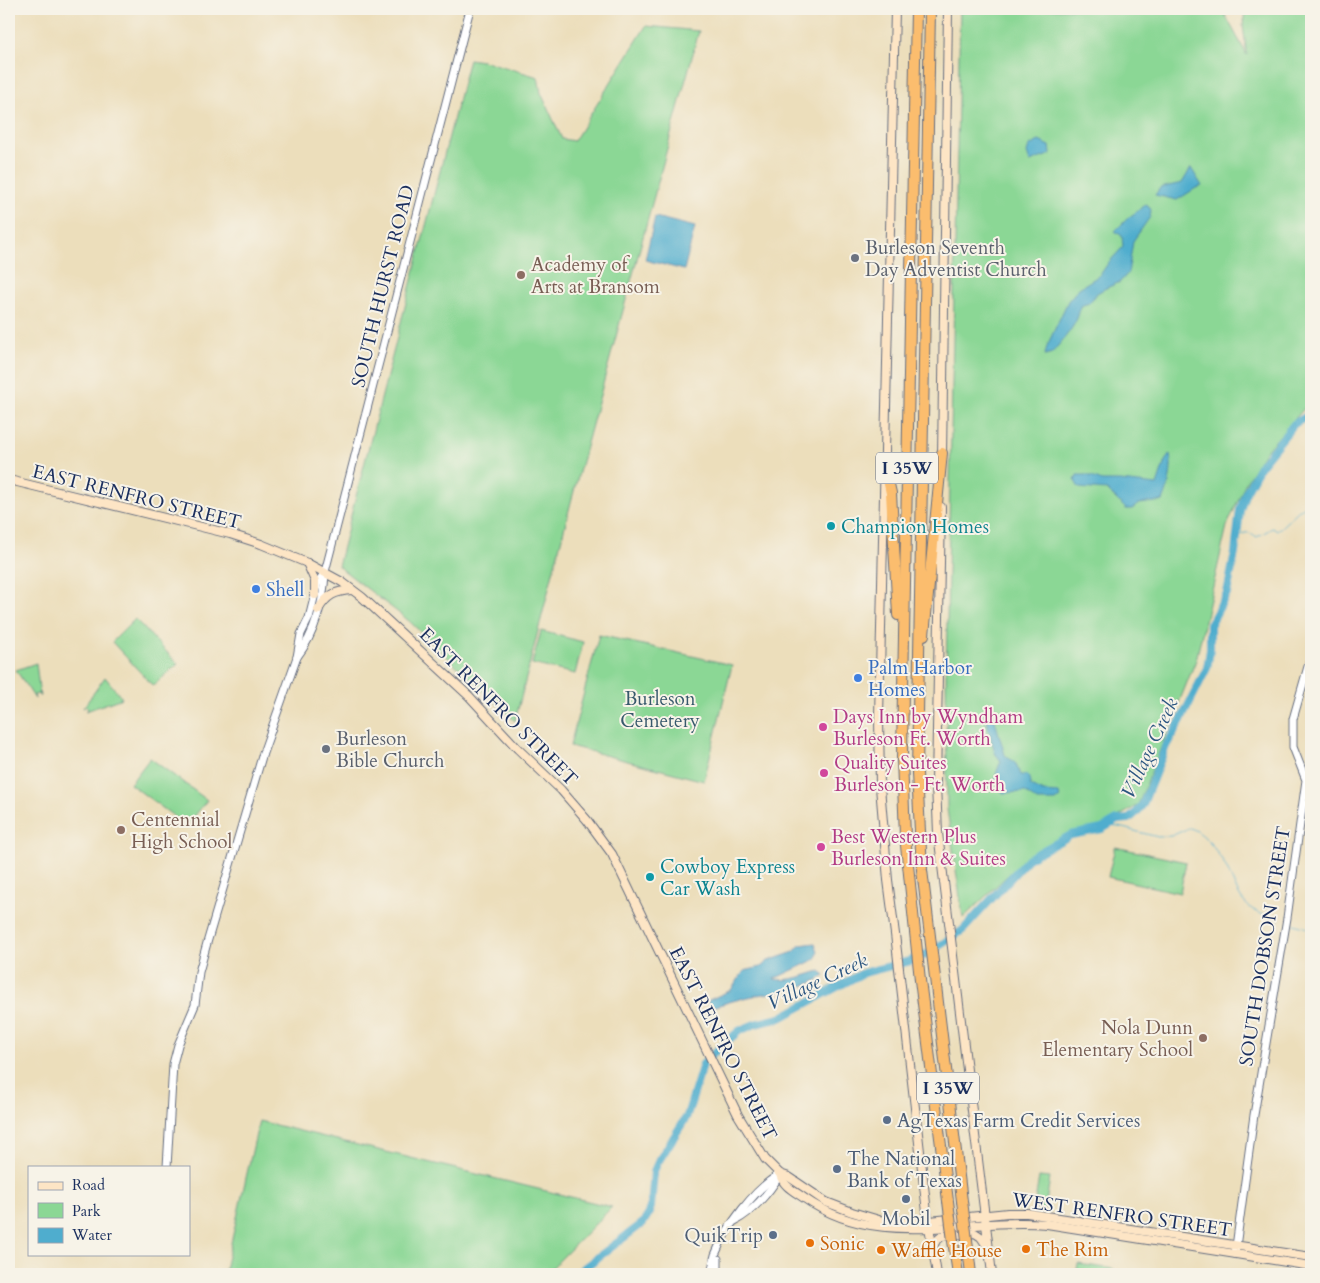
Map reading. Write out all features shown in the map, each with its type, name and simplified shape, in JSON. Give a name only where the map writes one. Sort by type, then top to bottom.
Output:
[{"type":"highway","name":"I 35W","points":[[916,9],[902,792],[914,928],[956,1274]]},
{"type":"highway","name":"I 35W","points":[[930,9],[917,693],[918,803],[922,870],[971,1274]]},
{"type":"highway","points":[[917,693],[942,452]]},
{"type":"highway","points":[[886,467],[891,493],[900,664],[903,688]]},
{"type":"main road","points":[[894,9],[888,236],[886,467],[879,718],[880,787],[888,880],[929,1225],[937,1274]]},
{"type":"main road","points":[[948,9],[936,784],[938,833],[992,1274]]},
{"type":"main road","name":"EAST RENFRO STREET","points":[[9,480],[230,534],[261,544],[307,563],[325,572],[352,590],[469,696],[561,790],[587,820],[612,854],[722,1082],[752,1140],[765,1160],[780,1174],[789,1177],[826,1202],[879,1220],[929,1225]]},
{"type":"main road","points":[[307,563],[315,581],[315,595]]},
{"type":"main road","points":[[318,610],[324,600],[331,594],[352,590]]},
{"type":"main road","name":"EAST RENFRO STREET","points":[[780,1174],[782,1181],[787,1186],[816,1206],[840,1218],[872,1226],[903,1229],[929,1225]]},
{"type":"main road","name":"WEST RENFRO STREET","points":[[929,1225],[985,1219],[1008,1212],[1027,1213],[1236,1250],[1311,1257]]},
{"type":"main road","points":[[840,1218],[844,1214],[874,1222],[879,1220]]},
{"type":"main road","points":[[933,1248],[935,1242],[942,1236],[975,1233],[981,1236],[989,1250]]},
{"type":"main road","points":[[1236,1250],[1311,1266]]},
{"type":"street","name":"SOUTH HURST ROAD","points":[[297,657],[311,632],[318,610],[324,586],[325,572],[470,9]]},
{"type":"street","name":"SOUTH HURST ROAD","points":[[167,1166],[173,1064],[178,1046],[195,1004],[199,972],[263,752],[297,657],[301,634],[309,618],[318,582],[325,572]]},
{"type":"street","name":"SOUTH DOBSON STREET","points":[[1236,1250],[1254,1115],[1287,918],[1306,780],[1293,747],[1293,719],[1311,656]]},
{"type":"street","points":[[712,1274],[714,1257],[724,1236],[735,1222],[740,1211],[768,1181],[780,1174]]},
{"type":"street","points":[[718,1274],[720,1246]]},
{"type":"green space","points":[[960,9],[1222,9],[1247,55],[1243,26],[1245,9],[1311,9],[1311,401],[1265,452],[1245,484],[1227,526],[1196,660],[1138,805],[1100,828],[1072,832],[1029,855],[963,918],[947,809],[946,670]]},
{"type":"green space","name":"Academy of Arts at Bransom","points":[[646,26],[699,31],[571,502],[515,721],[409,621],[338,566],[469,59],[488,62],[538,77],[541,93],[562,139],[574,141]]},
{"type":"green space","points":[[135,619],[178,664],[153,686],[112,642]]},
{"type":"green space","points":[[541,631],[583,642],[575,674],[532,664]]},
{"type":"green space","name":"Burleson Cemetery","points":[[599,635],[732,665],[704,781],[570,746]]},
{"type":"green space","points":[[36,663],[40,697],[38,694],[34,695],[35,699],[16,670]]},
{"type":"green space","points":[[105,677],[122,698],[86,711],[88,709],[86,706],[83,708]]},
{"type":"green space","points":[[150,758],[207,800],[187,826],[130,784]]},
{"type":"green space","points":[[1115,847],[1186,862],[1180,893],[1108,877]]},
{"type":"green space","points":[[259,1121],[612,1207],[546,1274],[224,1274]]},
{"type":"green space","points":[[1039,1177],[1050,1178],[1045,1209],[1034,1208]]},
{"type":"green space","points":[[1078,1264],[1114,1269],[1113,1274],[1076,1274]]},
{"type":"water","points":[[1039,141],[1050,146],[1051,154],[1030,162],[1027,153],[1029,146]]},
{"type":"water","points":[[1191,168],[1202,186],[1177,200],[1155,195],[1160,188],[1182,183]]},
{"type":"water","points":[[1147,204],[1151,210],[1150,217],[1133,241],[1128,273],[1120,282],[1097,293],[1089,303],[1080,306],[1077,319],[1070,331],[1052,353],[1045,355],[1047,346],[1068,301],[1079,288],[1100,275],[1123,247],[1122,236],[1115,231],[1128,218]]},
{"type":"water","points":[[655,217],[695,227],[684,270],[645,260]]},
{"type":"water","points":[[1170,454],[1170,478],[1163,501],[1139,504],[1132,509],[1126,509],[1107,490],[1079,488],[1075,481],[1077,475],[1087,475],[1102,481],[1157,485],[1165,461]]},
{"type":"water","points":[[988,708],[993,714],[1005,755],[1016,764],[1021,775],[1028,775],[1031,786],[1043,792],[1059,793],[1060,798],[1056,801],[1037,801],[1025,792],[1003,793],[996,781],[997,770],[1001,761],[995,753],[984,712]]},
{"type":"water","points":[[815,943],[818,951],[816,959],[774,979],[791,979],[820,971],[825,975],[818,980],[793,989],[747,997],[713,1007],[707,1001],[731,990],[744,971],[761,967],[768,961],[794,952],[800,945]]},
{"type":"waterway","name":"Village Creek","points":[[576,1274],[643,1223],[651,1207],[654,1171],[687,1116],[703,1064],[739,1031],[755,1024],[780,1018],[863,973],[910,961],[927,954],[963,930],[1029,858],[1071,835],[1102,829],[1117,820],[1129,819],[1137,812],[1143,804],[1166,746],[1207,668],[1210,650],[1210,625],[1227,593],[1235,553],[1240,510],[1245,494],[1260,466],[1294,424],[1311,414]]},
{"type":"waterway","points":[[1237,538],[1245,533],[1257,537],[1272,528],[1276,530],[1311,502]]},
{"type":"waterway","points":[[1107,826],[1119,827],[1158,837],[1171,836],[1189,828],[1195,830],[1216,851],[1245,903],[1257,912],[1279,920]]},
{"type":"waterway","points":[[1294,924],[1311,929]]},
{"type":"railway","points":[[1310,1274],[1311,1264]]},
{"type":"place","name":"Burleson Seventh Day Adventist Church","points":[[855,258]]},
{"type":"place","name":"Academy of Arts at Bransom","points":[[521,275]]},
{"type":"place","name":"Champion Homes","points":[[831,526]]},
{"type":"place","name":"Shell","points":[[256,589]]},
{"type":"place","name":"Palm Harbor Homes","points":[[858,678]]},
{"type":"place","name":"Days Inn by Wyndham Burleson Ft. Worth","points":[[823,727]]},
{"type":"place","name":"Burleson Bible Church","points":[[326,749]]},
{"type":"place","name":"Quality Suites Burleson - Ft. Worth","points":[[824,773]]},
{"type":"place","name":"Centennial High School","points":[[121,830]]},
{"type":"place","name":"Best Western Plus Burleson Inn & Suites","points":[[821,847]]},
{"type":"place","name":"Cowboy Express Car Wash","points":[[650,877]]},
{"type":"place","name":"Nola Dunn Elementary School","points":[[1203,1038]]},
{"type":"place","name":"AgTexas Farm Credit Services","points":[[887,1120]]},
{"type":"place","name":"The National Bank of Texas","points":[[837,1169]]},
{"type":"place","name":"Mobil","points":[[906,1199]]},
{"type":"place","name":"QuikTrip","points":[[773,1235]]},
{"type":"place","name":"Sonic","points":[[810,1243]]},
{"type":"place","name":"The Rim","points":[[1026,1249]]},
{"type":"place","name":"Waffle House","points":[[881,1250]]}]
